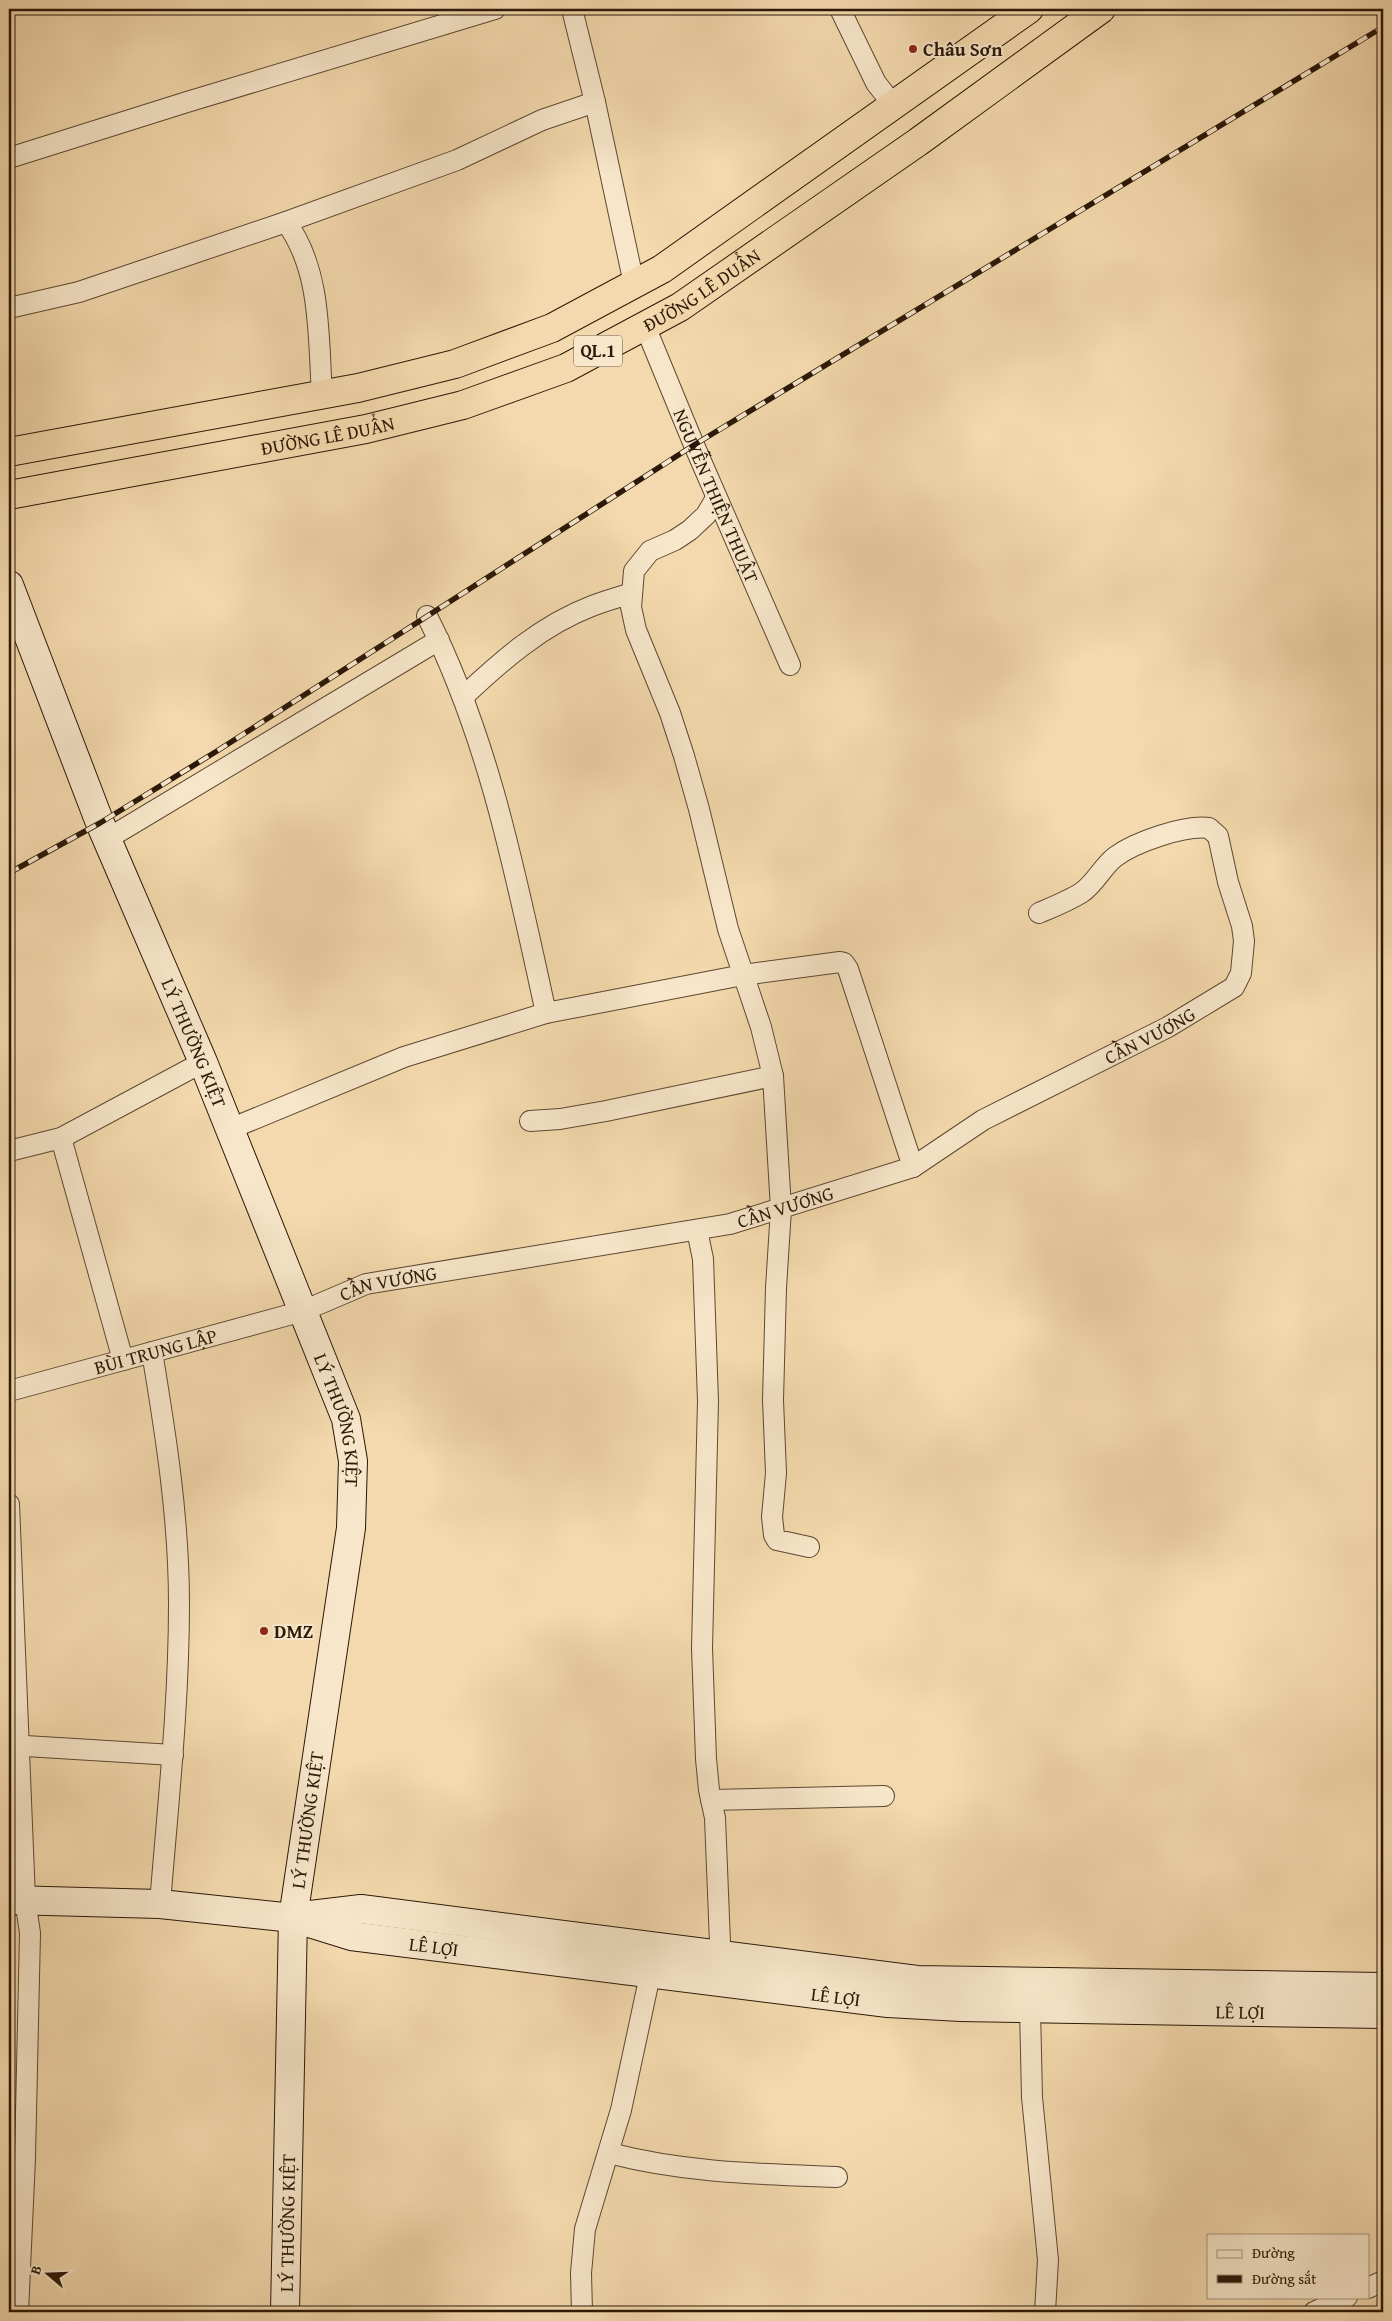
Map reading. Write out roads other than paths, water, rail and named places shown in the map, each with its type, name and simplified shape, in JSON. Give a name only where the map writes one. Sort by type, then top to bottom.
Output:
[{"type":"highway","name":"ĐƯỜNG LÊ DUẨN","points":[[9,452],[322,394],[455,364],[552,328],[662,269],[1029,9]]},
{"type":"highway","name":"ĐƯỜNG LÊ DUẨN","points":[[9,495],[366,429],[464,406],[566,368],[680,308],[918,142],[1101,9]]},
{"type":"highway","points":[[894,106],[918,142]]},
{"type":"street","points":[[9,158],[495,9]]},
{"type":"street","points":[[572,9],[595,102],[634,284]]},
{"type":"street","points":[[840,9],[876,83],[894,106]]},
{"type":"street","points":[[9,308],[79,292],[286,222],[457,160],[542,120],[595,102]]},
{"type":"street","points":[[286,222],[298,238],[306,258],[314,289],[322,394]]},
{"type":"street","name":"NGUYỄN THIỆN THUẬT","points":[[645,326],[716,498],[790,665]]},
{"type":"street","points":[[716,498],[706,514],[690,530],[675,540],[650,551],[634,571],[631,606],[636,630],[670,713],[684,756],[728,929],[761,1027],[773,1076],[781,1209],[774,1343],[773,1400],[776,1472],[772,1526],[777,1540],[809,1547]]},
{"type":"street","name":"LÝ THƯỜNG KIỆT","points":[[9,585],[107,840],[203,1062],[346,1418],[352,1461],[351,1528],[293,1918],[285,2312]]},
{"type":"street","points":[[463,697],[492,669],[554,625],[591,606],[632,593]]},
{"type":"street","points":[[427,616],[463,697],[495,790],[546,1013]]},
{"type":"street","points":[[107,840],[439,640]]},
{"type":"street","name":"CẦN VƯƠNG","points":[[303,1311],[366,1284],[650,1235],[697,1230],[781,1209],[913,1167],[983,1120],[1168,1027],[1228,992],[1239,981],[1244,941],[1242,926],[1228,882],[1218,836],[1209,828],[1194,827],[1128,849],[1114,858],[1080,894],[1040,913]]},
{"type":"street","points":[[230,1129],[404,1057],[546,1013],[743,976],[840,962],[845,964],[913,1167]]},
{"type":"street","points":[[9,1151],[61,1138],[203,1062]]},
{"type":"street","points":[[530,1121],[560,1120],[773,1076]]},
{"type":"street","points":[[61,1138],[123,1360]]},
{"type":"street","points":[[697,1230],[703,1260],[708,1401],[702,1648],[706,1759],[715,1818],[722,1983]]},
{"type":"street","name":"BÙI TRUNG LẬP","points":[[9,1391],[303,1311]]},
{"type":"street","points":[[152,1352],[170,1460],[176,1530],[179,1604],[173,1755],[160,1904]]},
{"type":"street","points":[[9,1504],[17,1899],[30,1933],[18,2312]]},
{"type":"street","points":[[14,1745],[173,1755]]},
{"type":"street","points":[[711,1800],[884,1796]]},
{"type":"street","name":"LÊ LỢI","points":[[17,1899],[160,1904],[293,1918],[351,1936],[471,1951],[653,1960],[720,1956],[888,1990],[1030,2008],[1132,1997]]},
{"type":"street","name":"LÊ LỢI","points":[[293,1918],[361,1910],[474,1924],[653,1960],[722,1983],[888,1990],[961,1982],[1132,1997],[1343,2000],[1383,2014]]},
{"type":"street","points":[[471,1951],[474,1924]]},
{"type":"street","points":[[582,2312],[581,2274],[585,2229],[596,2187],[609,2153],[653,1960]]},
{"type":"street","name":"LÊ LỢI","points":[[1343,2000],[1383,1987]]},
{"type":"street","points":[[1030,2008],[1032,2097],[1048,2260],[1046,2312]]},
{"type":"street","points":[[609,2153],[673,2168],[758,2175],[837,2177]]},
{"type":"street","points":[[1370,2287],[1383,2281]]},
{"type":"street","points":[[1314,2312],[1345,2298]]},
{"type":"railway","points":[[9,873],[100,823],[217,751],[694,445],[1383,27]]},
{"type":"place","name":"Châu Sơn","points":[[913,49]]},
{"type":"place","name":"DMZ","points":[[264,1631]]}]
